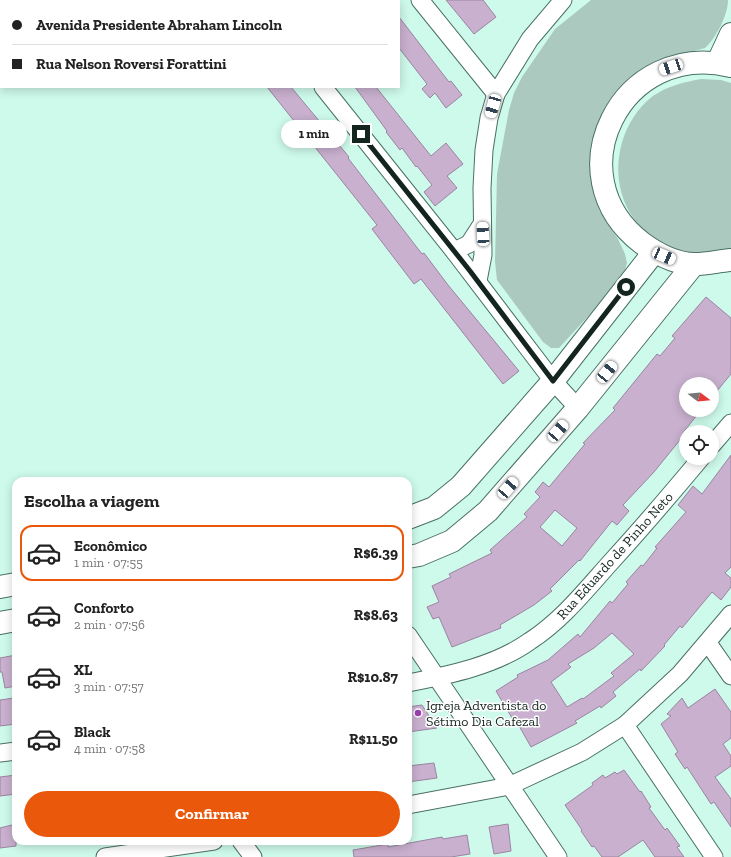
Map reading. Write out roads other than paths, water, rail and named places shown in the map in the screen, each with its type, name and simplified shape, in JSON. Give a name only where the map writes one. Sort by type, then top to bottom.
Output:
[{"type":"street","points":[[420,0],[496,94]]},
{"type":"street","points":[[478,281],[483,255],[482,224],[484,150],[489,118],[496,94],[530,40],[563,0]]},
{"type":"street","points":[[731,34],[724,64],[686,62],[657,72],[631,90],[613,116],[602,146],[602,177],[611,207],[629,233],[654,252],[674,260],[694,264],[731,260]]},
{"type":"street","points":[[324,88],[478,281],[553,381],[578,408]]},
{"type":"street","points":[[454,251],[469,244],[482,224]]},
{"type":"street","points":[[412,516],[434,508],[461,486],[553,381],[654,252]]},
{"type":"street","points":[[412,556],[419,555],[452,541],[488,511],[578,408],[694,264]]},
{"type":"street","points":[[719,437],[731,423]]},
{"type":"street","name":"Rua Eduardo de Pinho Neto","points":[[412,682],[437,678],[488,663],[530,642],[566,614],[656,513],[695,465]]},
{"type":"street","points":[[0,587],[12,585]]},
{"type":"street","points":[[412,804],[509,786],[582,752],[625,725],[680,674],[708,643],[731,614]]},
{"type":"street","points":[[0,623],[12,621]]},
{"type":"street","points":[[412,641],[558,857]]},
{"type":"street","points":[[708,643],[731,676]]},
{"type":"street","points":[[625,725],[714,857]]},
{"type":"street","points":[[0,753],[12,752]]},
{"type":"street","points":[[105,857],[144,849],[179,845]]},
{"type":"street","points":[[244,845],[253,857]]},
{"type":"place","name":"Igreja Adventista do Sétimo Dia Cafezal","points":[[418,713]]}]
